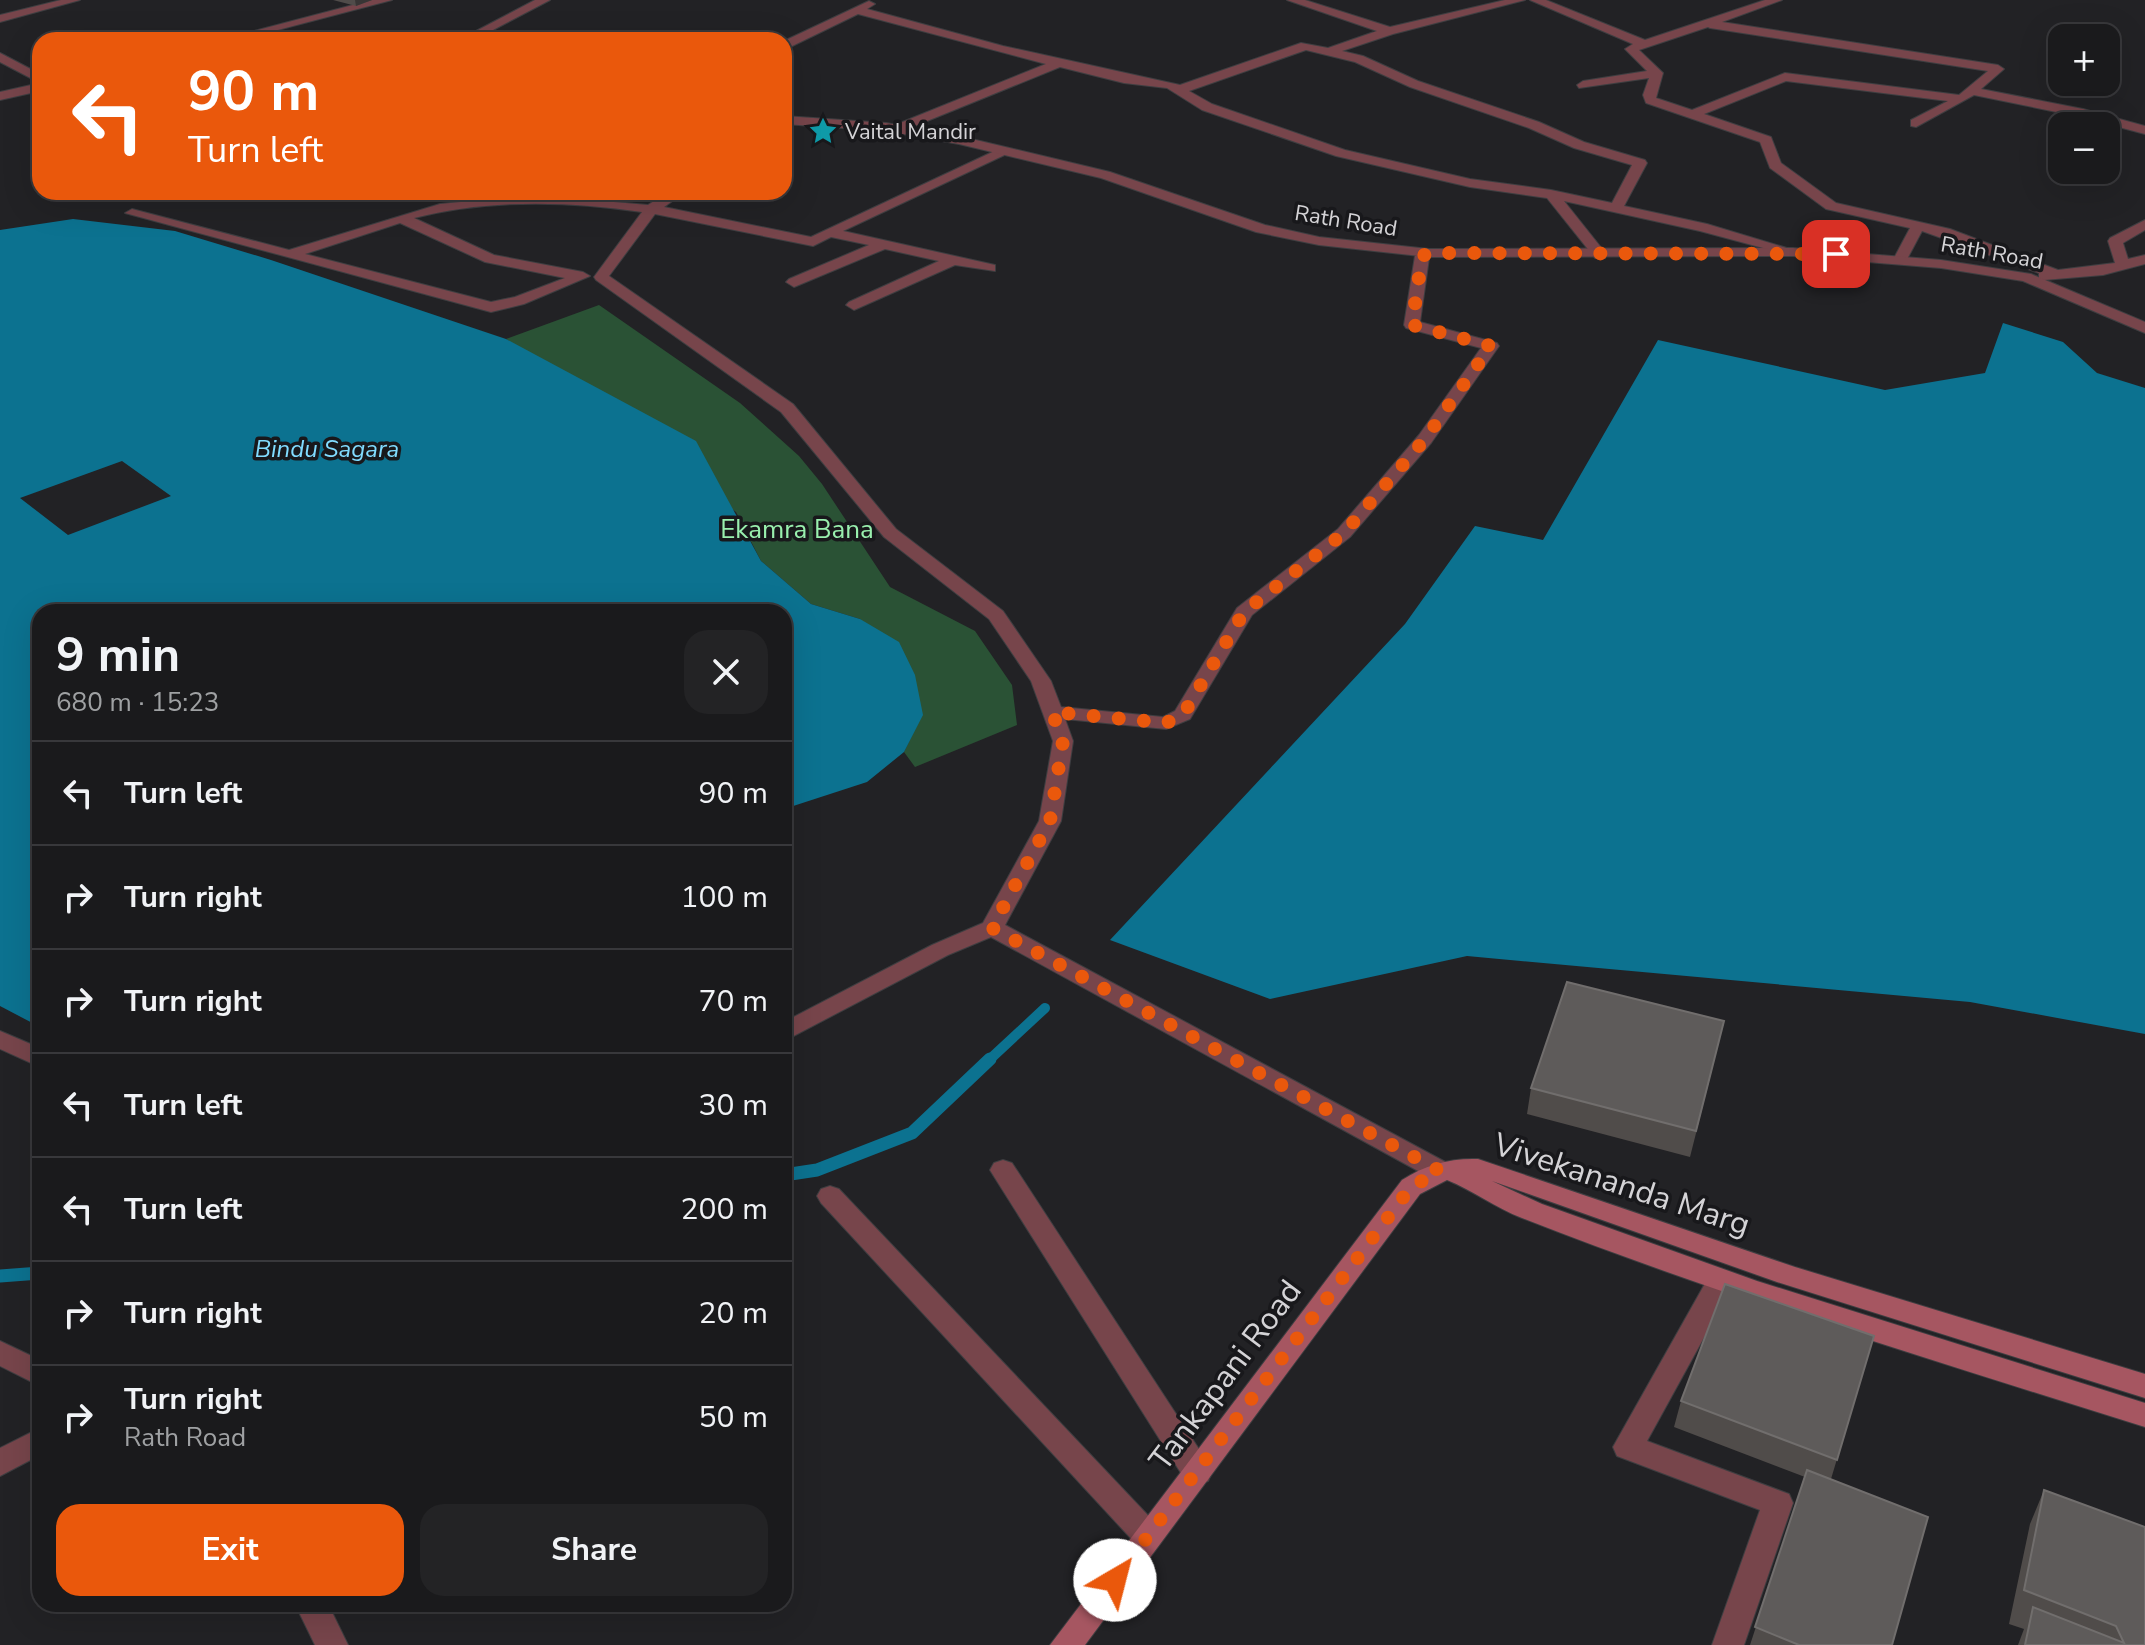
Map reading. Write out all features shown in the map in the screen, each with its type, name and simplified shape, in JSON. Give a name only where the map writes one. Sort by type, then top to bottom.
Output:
[{"type":"main road","name":"Vivekananda Marg","points":[[1448,1171],[1488,1170],[1787,1275],[2145,1386]]},
{"type":"main road","name":"Vivekananda Marg","points":[[1448,1171],[1532,1209],[1721,1281],[2145,1415]]},
{"type":"main road","name":"Tankapani Road","points":[[1066,1645],[1411,1187],[1448,1171]]},
{"type":"street","points":[[0,19],[74,0]]},
{"type":"street","points":[[258,32],[386,0]]},
{"type":"street","points":[[481,32],[544,0]]},
{"type":"street","points":[[846,0],[1059,63],[1170,85],[1207,107],[1341,153],[1470,183],[1551,194],[1616,208],[1793,252]]},
{"type":"street","points":[[1293,0],[1389,31]]},
{"type":"street","points":[[1328,52],[1389,31],[1519,0]]},
{"type":"street","points":[[1536,0],[1643,44]]},
{"type":"street","points":[[1657,73],[1631,49],[1776,0]]},
{"type":"street","points":[[792,42],[867,5]]},
{"type":"street","points":[[1705,23],[1998,69],[1967,95],[1916,123]]},
{"type":"street","points":[[1176,91],[1305,46],[1359,59],[1414,84],[1534,125],[1579,145],[1640,163],[1616,208]]},
{"type":"street","points":[[0,57],[32,75]]},
{"type":"street","points":[[900,128],[1059,63]]},
{"type":"street","points":[[1583,85],[1657,73]]},
{"type":"street","points":[[1657,73],[1650,100],[1766,140],[1775,165],[1831,206],[1945,232],[2057,275]]},
{"type":"street","points":[[1691,115],[1785,77],[1967,95],[2083,113],[2145,130]]},
{"type":"street","points":[[0,96],[32,89]]},
{"type":"street","name":"Rath Road","points":[[792,121],[900,128],[1006,151],[1105,175],[1261,229],[1371,248],[1429,253],[1600,255],[1793,252],[1900,260],[2026,277],[2145,328]]},
{"type":"street","points":[[590,200],[653,208],[813,242],[1006,151]]},
{"type":"street","points":[[1551,194],[1600,255]]},
{"type":"street","points":[[290,254],[440,208],[514,200]]},
{"type":"street","points":[[132,213],[491,307],[519,301],[592,276],[653,208],[666,200]]},
{"type":"street","points":[[404,219],[490,259],[592,276],[787,408],[890,533],[996,615],[1041,681],[1063,741],[1050,821],[992,928],[940,950],[792,1029]]},
{"type":"street","points":[[2123,265],[2115,241],[2145,224]]},
{"type":"street","points":[[1900,260],[1918,226]]},
{"type":"street","points":[[829,232],[990,268]]},
{"type":"street","points":[[794,282],[884,244]]},
{"type":"street","points":[[1052,712],[1166,723],[1183,715],[1244,612],[1344,533],[1425,439],[1491,346],[1412,325],[1422,256],[1429,253]]},
{"type":"street","points":[[2026,277],[2103,271],[2145,259]]},
{"type":"street","points":[[854,305],[953,260]]},
{"type":"street","points":[[992,928],[1448,1171]]},
{"type":"street","points":[[0,1039],[32,1054]]},
{"type":"street","points":[[1003,1170],[1197,1472]]},
{"type":"street","points":[[830,1196],[1148,1536]]},
{"type":"street","points":[[1721,1281],[1628,1447],[1778,1503],[1728,1645]]},
{"type":"street","points":[[0,1352],[32,1370]]},
{"type":"street","points":[[0,1463],[32,1445]]},
{"type":"street","points":[[315,1612],[332,1645]]},
{"type":"green space","name":"Ekamra Bana","points":[[599,305],[740,403],[799,456],[822,484],[890,587],[975,631],[1012,685],[1017,725],[915,767],[904,752],[922,715],[860,619],[811,604],[761,561],[736,512],[506,339]]},
{"type":"water","name":"Bindu Sagara","points":[[73,219],[175,231],[506,339],[696,441],[761,561],[811,604],[860,619],[899,642],[915,675],[923,715],[904,752],[867,782],[792,806],[792,604],[32,604],[32,1023],[0,1006],[0,230]],"holes":[[[122,461],[171,496],[68,535],[20,498]]]},
{"type":"water","points":[[2003,323],[2063,342],[2097,373],[2145,388],[2145,1034],[1970,1002],[1467,956],[1270,999],[1110,940],[1405,624],[1475,526],[1543,540],[1658,340],[1885,390],[1985,373]]},
{"type":"building","points":[[1567,982],[1724,1021],[1696,1131],[1531,1088]]},
{"type":"building","points":[[1725,1284],[1874,1336],[1837,1460],[1681,1401]]},
{"type":"building","points":[[1807,1470],[1928,1517],[1892,1645],[1799,1645],[1755,1627]]},
{"type":"building","points":[[2044,1490],[2145,1527],[2145,1645],[2025,1645],[2033,1607],[2124,1643],[2116,1626],[2024,1590]]},
{"type":"waterway","points":[[988,1061],[1045,1008]]},
{"type":"waterway","points":[[792,1174],[817,1170],[912,1133],[990,1059]]},
{"type":"waterway","points":[[0,1276],[32,1274]]},
{"type":"place","name":"Vaital Mandir","points":[[823,131]]},
{"type":"route","points":[[1115,1580],[1411,1187],[1440,1171],[992,928],[1050,821],[1063,741],[1052,712],[1166,723],[1183,715],[1244,612],[1344,533],[1425,439],[1491,346],[1412,325],[1422,256],[1429,253],[1836,254]]}]
